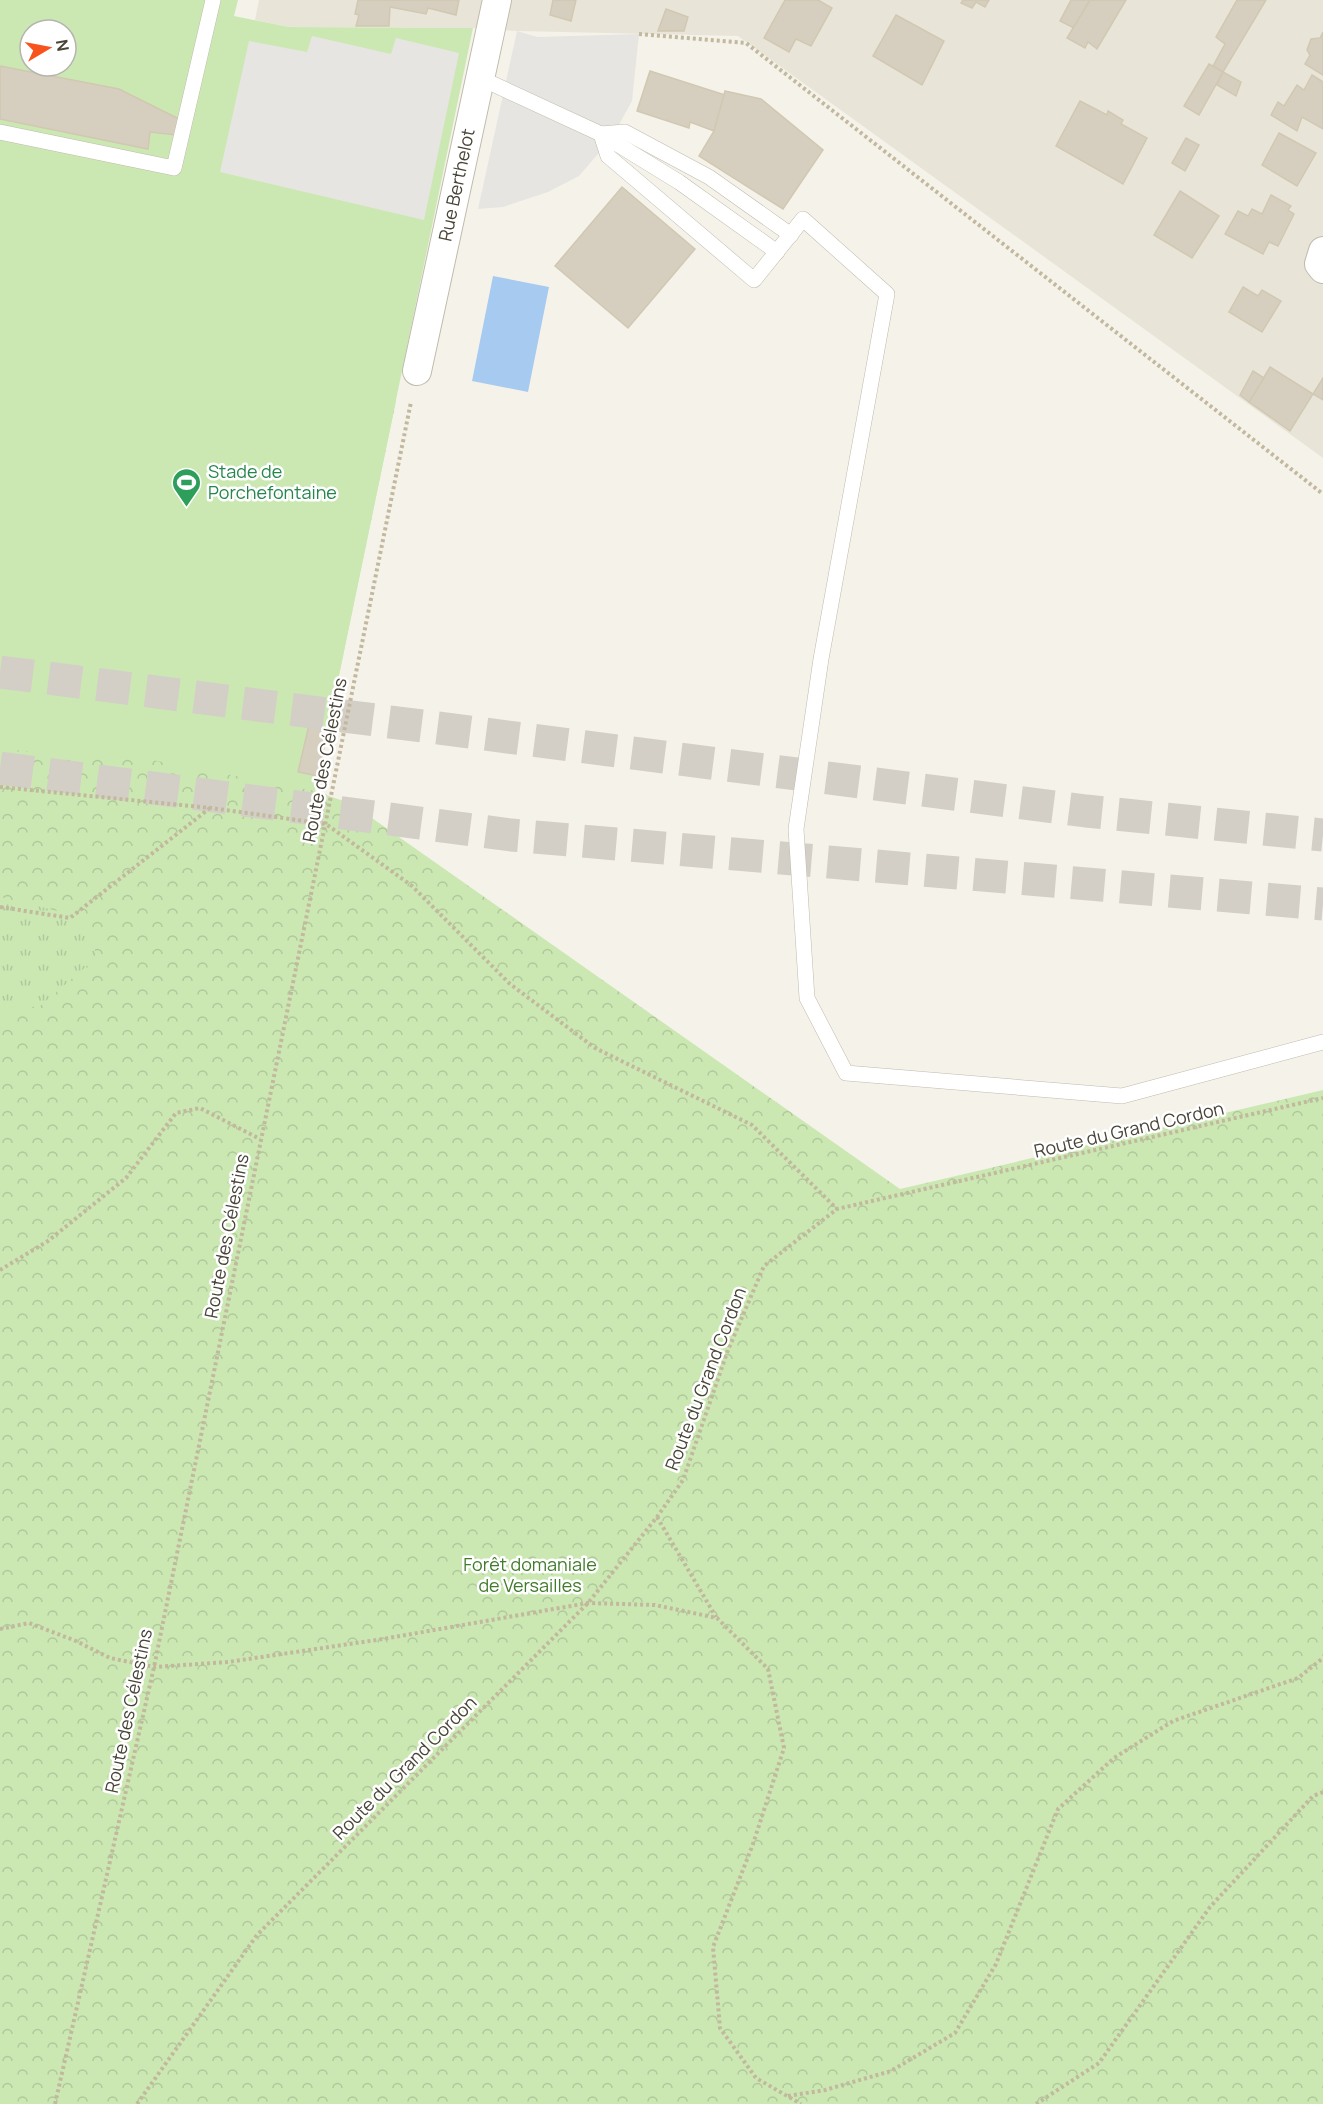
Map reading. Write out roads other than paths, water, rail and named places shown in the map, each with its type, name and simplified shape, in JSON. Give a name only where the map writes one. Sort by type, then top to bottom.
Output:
[{"type":"street","name":"Rue Berthelot","points":[[417,371],[497,0]]},
{"type":"street","points":[[1323,251],[1319,264],[1323,268]]},
{"type":"lane","points":[[0,132],[174,168],[213,0]]},
{"type":"lane","points":[[480,78],[601,134],[624,132],[709,177],[790,235]]},
{"type":"lane","points":[[601,134],[613,151],[754,280],[803,219],[887,294],[821,659],[796,830],[807,998],[846,1074],[1122,1096],[1323,1042]]},
{"type":"lane","points":[[613,151],[679,182],[777,252]]},
{"type":"water","points":[[493,276],[549,287],[528,392],[472,381]]},
{"type":"tunnel","points":[[0,672],[1086,811],[1323,835]]},
{"type":"tunnel","points":[[0,768],[511,835],[1323,904]]},
{"type":"place","name":"Stade de Porchefontaine","points":[[187,508]]},
{"type":"park label","name":"Forêt domaniale de Versailles","points":[[530,1575]]}]
